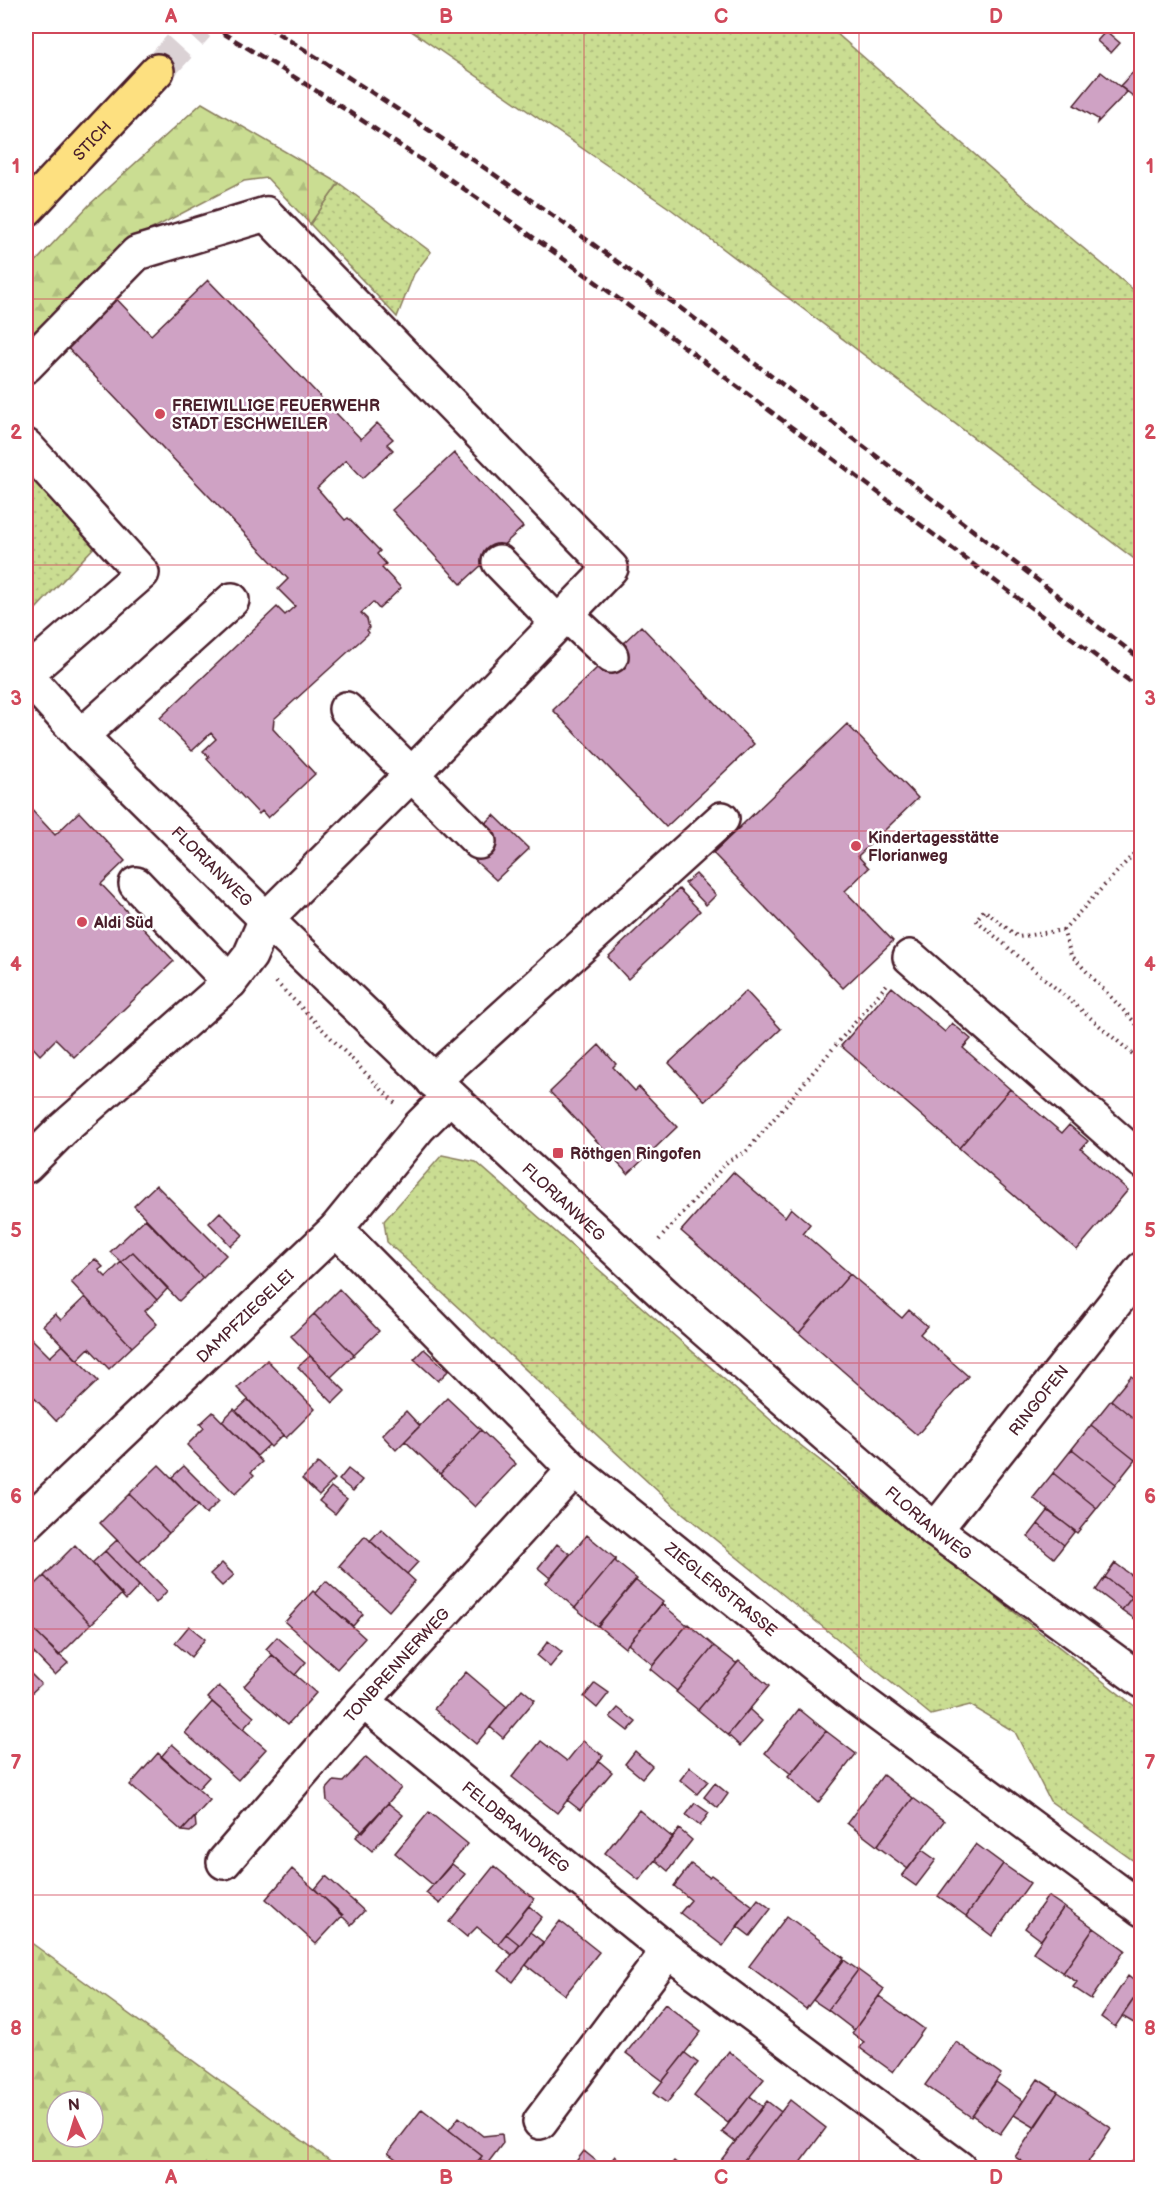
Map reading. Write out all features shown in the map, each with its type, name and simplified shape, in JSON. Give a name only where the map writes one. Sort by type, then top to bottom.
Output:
[{"type":"main road","name":"STICH","points":[[26,210],[157,71]]},
{"type":"street","points":[[26,366],[137,253],[266,214],[611,568],[411,775],[266,919],[250,956],[230,982],[62,1130],[26,1166]]},
{"type":"street","points":[[26,446],[142,573],[26,675]]},
{"type":"street","points":[[500,562],[562,619],[610,656]]},
{"type":"street","points":[[81,736],[232,600]]},
{"type":"street","name":"FLORIANWEG","points":[[26,675],[81,736],[266,919],[634,1268],[935,1530],[1142,1681]]},
{"type":"street","points":[[346,709],[478,842]]},
{"type":"street","name":"DAMPFZIEGELEI","points":[[26,1524],[336,1229],[419,1127],[442,1088],[722,819]]},
{"type":"street","points":[[135,884],[230,982]]},
{"type":"street","points":[[910,957],[1142,1161]]},
{"type":"street","name":"ZIEGLERSTRASSE","points":[[336,1229],[574,1470],[854,1696],[1142,1909]]},
{"type":"street","name":"RINGOFEN","points":[[935,1530],[1142,1269]]},
{"type":"street","name":"TONBRENNERWEG","points":[[224,1862],[363,1701],[574,1470]]},
{"type":"street","name":"FELDBRANDWEG","points":[[363,1701],[668,1951],[959,2169]]},
{"type":"street","points":[[540,2122],[668,1951]]},
{"type":"path","points":[[1142,844],[1063,930],[1018,937],[984,910],[976,920],[1142,1062]]},
{"type":"path","points":[[1063,930],[1071,955],[1142,1030]]},
{"type":"path","points":[[250,956],[419,1127]]},
{"type":"path","points":[[634,1268],[729,1160],[746,1152],[910,957]]},
{"type":"green space","points":[[404,26],[828,26],[1053,223],[1141,296],[1141,564],[672,210]]},
{"type":"green space","points":[[202,103],[339,183],[310,224],[267,178],[244,181],[140,235],[35,334],[26,325],[26,272],[90,204]]},
{"type":"green space","points":[[339,183],[431,252],[414,274],[397,317],[310,224]]},
{"type":"green space","points":[[26,466],[100,541],[31,614],[26,608]]},
{"type":"green space","points":[[442,1155],[476,1162],[790,1437],[1141,1711],[1141,1866],[1050,1801],[1015,1732],[970,1705],[931,1715],[674,1506],[387,1242],[384,1221]]},
{"type":"green space","points":[[26,1939],[340,2168],[26,2168]]},
{"type":"building","points":[[1106,31],[1120,43],[1111,53],[1097,41]]},
{"type":"building","points":[[1135,70],[1142,76],[1142,103],[1120,86]]},
{"type":"building","points":[[1101,72],[1127,92],[1097,123],[1098,119],[1074,105]]},
{"type":"building","points":[[208,280],[361,439],[377,423],[393,439],[387,444],[393,450],[363,478],[346,460],[317,488],[345,520],[348,518],[380,551],[377,554],[386,564],[382,568],[401,588],[379,609],[373,602],[361,613],[367,619],[369,633],[274,719],[273,729],[315,774],[268,818],[262,811],[259,814],[207,759],[209,757],[203,751],[216,739],[211,733],[192,751],[160,718],[277,607],[285,615],[295,606],[278,589],[288,579],[60,340],[110,292],[151,335]]},
{"type":"building","points":[[454,453],[523,527],[461,584],[392,510]]},
{"type":"building","points":[[641,626],[754,744],[666,827],[553,710]]},
{"type":"building","points":[[847,724],[918,798],[858,856],[869,868],[845,891],[893,941],[843,988],[713,853]]},
{"type":"building","name":"Aldi Süd","points":[[26,804],[55,835],[79,812],[125,861],[101,884],[174,961],[74,1057],[56,1039],[40,1055],[26,1040]]},
{"type":"building","points":[[494,815],[529,849],[496,880],[469,855],[476,833]]},
{"type":"building","points":[[696,874],[716,895],[706,905],[685,883]]},
{"type":"building","points":[[679,889],[700,911],[628,979],[608,957]]},
{"type":"building","points":[[892,987],[945,1032],[952,1023],[971,1039],[963,1048],[1010,1089],[959,1148],[841,1046]]},
{"type":"building","points":[[746,991],[781,1029],[705,1101],[669,1063]]},
{"type":"building","points":[[599,1045],[616,1064],[613,1067],[635,1091],[639,1087],[677,1127],[628,1174],[550,1092]]},
{"type":"building","points":[[1010,1089],[1062,1133],[1069,1125],[1088,1141],[1081,1149],[1128,1190],[1077,1250],[959,1148]]},
{"type":"building","points":[[733,1172],[785,1217],[791,1208],[810,1224],[803,1233],[850,1274],[799,1333],[681,1231]]},
{"type":"building","points":[[156,1185],[226,1255],[203,1278],[134,1206]]},
{"type":"building","points":[[220,1212],[243,1235],[231,1246],[209,1223]]},
{"type":"building","points":[[145,1219],[203,1278],[179,1301],[133,1252],[121,1262],[110,1252]]},
{"type":"building","points":[[133,1252],[168,1288],[157,1300],[121,1262]]},
{"type":"building","points":[[95,1259],[103,1267],[99,1270],[106,1277],[121,1262],[157,1300],[145,1311],[157,1324],[132,1347],[71,1282]]},
{"type":"building","points":[[850,1274],[902,1318],[909,1310],[927,1326],[920,1334],[968,1376],[917,1435],[799,1333]]},
{"type":"building","points":[[339,1289],[379,1331],[354,1355],[314,1314]]},
{"type":"building","points":[[85,1297],[132,1347],[109,1369],[89,1348],[77,1360],[43,1325],[55,1314],[61,1320]]},
{"type":"building","points":[[314,1314],[354,1355],[331,1377],[291,1336]]},
{"type":"building","points":[[31,1338],[50,1357],[63,1345],[98,1381],[56,1421],[26,1389],[26,1343]]},
{"type":"building","points":[[424,1349],[448,1371],[438,1381],[414,1359]]},
{"type":"building","points":[[310,1356],[345,1391],[333,1403],[298,1367]]},
{"type":"building","points":[[267,1360],[315,1409],[286,1438],[237,1388]]},
{"type":"building","points":[[1131,1376],[1142,1384],[1142,1425],[1111,1400]]},
{"type":"building","points":[[447,1398],[481,1430],[440,1474],[405,1441]]},
{"type":"building","points":[[248,1400],[283,1435],[271,1447],[236,1411]]},
{"type":"building","points":[[1111,1400],[1142,1425],[1142,1452],[1135,1460],[1091,1425]]},
{"type":"building","points":[[234,1409],[269,1445],[257,1456],[222,1421]]},
{"type":"building","points":[[406,1411],[420,1426],[396,1450],[382,1435]]},
{"type":"building","points":[[213,1412],[262,1462],[251,1472],[254,1475],[235,1494],[187,1445],[204,1428],[200,1424]]},
{"type":"building","points":[[1091,1425],[1135,1460],[1116,1484],[1072,1449]]},
{"type":"building","points":[[481,1430],[516,1464],[475,1507],[440,1474]]},
{"type":"building","points":[[26,1439],[32,1446],[26,1452]]},
{"type":"building","points":[[1072,1449],[1116,1484],[1097,1508],[1053,1473]]},
{"type":"building","points":[[318,1463],[335,1479],[319,1495],[302,1479]]},
{"type":"building","points":[[159,1465],[199,1505],[169,1533],[129,1494]]},
{"type":"building","points":[[184,1466],[219,1501],[206,1514],[172,1477]]},
{"type":"building","points":[[348,1469],[362,1480],[353,1491],[339,1480]]},
{"type":"building","points":[[1053,1473],[1097,1508],[1077,1533],[1033,1498]]},
{"type":"building","points":[[331,1487],[347,1499],[335,1514],[319,1501]]},
{"type":"building","points":[[129,1494],[169,1533],[139,1562],[100,1523]]},
{"type":"building","points":[[1048,1511],[1075,1531],[1064,1545],[1038,1524]]},
{"type":"building","points":[[1038,1524],[1064,1545],[1054,1558],[1028,1537]]},
{"type":"building","points":[[381,1529],[418,1562],[407,1574],[370,1541]]},
{"type":"building","points":[[587,1535],[616,1559],[575,1608],[546,1583]]},
{"type":"building","points":[[365,1536],[415,1581],[389,1611],[339,1566]]},
{"type":"building","points":[[117,1540],[167,1591],[156,1603],[105,1551]]},
{"type":"building","points":[[557,1544],[570,1554],[550,1578],[538,1568]]},
{"type":"building","points":[[75,1545],[122,1594],[91,1624],[44,1576]]},
{"type":"building","points":[[105,1551],[139,1586],[126,1600],[92,1563]]},
{"type":"building","points":[[616,1559],[616,1562],[637,1579],[597,1626],[575,1608]]},
{"type":"building","points":[[222,1563],[234,1575],[222,1586],[210,1574]]},
{"type":"building","points":[[1115,1563],[1142,1583],[1132,1597],[1105,1577]]},
{"type":"building","points":[[44,1576],[91,1624],[59,1656],[26,1622],[26,1594]]},
{"type":"building","points":[[1105,1577],[1132,1597],[1122,1610],[1096,1590]]},
{"type":"building","points":[[635,1580],[663,1602],[625,1648],[598,1626]]},
{"type":"building","points":[[326,1581],[363,1614],[353,1626],[315,1593]]},
{"type":"building","points":[[1142,1584],[1142,1604],[1132,1597]]},
{"type":"building","points":[[313,1591],[365,1638],[337,1669],[285,1622]]},
{"type":"building","points":[[1132,1597],[1142,1604],[1142,1624],[1122,1610]]},
{"type":"building","points":[[662,1604],[687,1625],[653,1665],[628,1644]]},
{"type":"building","points":[[688,1624],[714,1646],[677,1691],[650,1669]]},
{"type":"building","points":[[189,1626],[205,1639],[191,1657],[175,1643]]},
{"type":"building","points":[[31,1628],[68,1663],[55,1675],[26,1645],[26,1634]]},
{"type":"building","points":[[277,1637],[306,1662],[295,1675],[266,1649]]},
{"type":"building","points":[[548,1641],[562,1652],[550,1667],[537,1656]]},
{"type":"building","points":[[714,1646],[736,1663],[739,1661],[698,1710],[676,1692]]},
{"type":"building","points":[[272,1655],[316,1693],[288,1724],[244,1686]]},
{"type":"building","points":[[739,1661],[769,1686],[728,1735],[698,1710]]},
{"type":"building","points":[[26,1669],[41,1684],[26,1698]]},
{"type":"building","points":[[466,1672],[507,1707],[476,1744],[434,1709]]},
{"type":"building","points":[[595,1683],[609,1693],[597,1708],[584,1697]]},
{"type":"building","points":[[219,1686],[254,1717],[243,1729],[208,1698]]},
{"type":"building","points":[[522,1689],[535,1700],[503,1738],[490,1727]]},
{"type":"building","points":[[212,1702],[266,1749],[238,1780],[185,1733]]},
{"type":"building","points":[[618,1708],[636,1722],[628,1731],[610,1717]]},
{"type":"building","points":[[749,1709],[762,1721],[740,1746],[728,1735]]},
{"type":"building","points":[[799,1709],[826,1731],[791,1774],[765,1753]]},
{"type":"building","points":[[826,1731],[856,1754],[818,1803],[788,1777]]},
{"type":"building","points":[[541,1741],[567,1761],[583,1741],[603,1756],[557,1813],[512,1777]]},
{"type":"building","points":[[172,1744],[209,1777],[198,1789],[161,1757]]},
{"type":"building","points":[[635,1751],[652,1766],[642,1778],[625,1764]]},
{"type":"building","points":[[158,1753],[210,1800],[182,1831],[130,1785]]},
{"type":"building","points":[[366,1757],[401,1788],[363,1832],[327,1801],[326,1790],[334,1781],[343,1782]]},
{"type":"building","points":[[599,1761],[612,1772],[580,1810],[567,1800]]},
{"type":"building","points":[[690,1767],[708,1781],[697,1794],[680,1780]]},
{"type":"building","points":[[883,1775],[913,1798],[877,1846],[847,1823]]},
{"type":"building","points":[[715,1783],[728,1794],[718,1808],[704,1797]]},
{"type":"building","points":[[913,1798],[944,1821],[908,1869],[877,1846]]},
{"type":"building","points":[[388,1803],[403,1815],[372,1851],[356,1837]]},
{"type":"building","points":[[695,1803],[709,1813],[700,1826],[686,1815]]},
{"type":"building","points":[[639,1810],[673,1838],[639,1880],[605,1853]]},
{"type":"building","points":[[429,1812],[468,1844],[433,1885],[395,1853]]},
{"type":"building","points":[[195,1817],[196,1827],[190,1832],[182,1831]]},
{"type":"building","points":[[679,1829],[692,1840],[668,1871],[655,1860]]},
{"type":"building","points":[[976,1844],[1003,1864],[966,1916],[938,1896]]},
{"type":"building","points":[[922,1850],[936,1860],[916,1886],[902,1876]]},
{"type":"building","points":[[452,1864],[465,1874],[440,1904],[426,1893]]},
{"type":"building","points":[[691,1864],[709,1877],[711,1875],[753,1906],[723,1946],[680,1913],[691,1900],[674,1886]]},
{"type":"building","points":[[1003,1864],[1030,1883],[992,1936],[966,1916]]},
{"type":"building","points":[[494,1866],[534,1899],[498,1944],[477,1927],[467,1937],[449,1922]]},
{"type":"building","points":[[292,1869],[343,1915],[316,1944],[266,1899]]},
{"type":"building","points":[[326,1876],[364,1911],[351,1925],[315,1889]]},
{"type":"building","points":[[1048,1896],[1064,1907],[1041,1940],[1025,1928]]},
{"type":"building","points":[[758,1899],[771,1909],[750,1936],[737,1926]]},
{"type":"building","points":[[529,1906],[542,1917],[520,1945],[506,1934]]},
{"type":"building","points":[[1064,1907],[1094,1928],[1063,1973],[1033,1952]]},
{"type":"building","points":[[787,1916],[844,1958],[806,2009],[749,1966]]},
{"type":"building","points":[[560,1921],[599,1952],[565,1995],[526,1965]]},
{"type":"building","points":[[1094,1928],[1125,1950],[1091,1999],[1073,1987],[1077,1982],[1063,1973]]},
{"type":"building","points":[[530,1932],[543,1942],[513,1982],[499,1971]]},
{"type":"building","points":[[506,1934],[520,1945],[512,1955],[498,1944]]},
{"type":"building","points":[[844,1960],[858,1970],[828,2010],[813,2000]]},
{"type":"building","points":[[858,1970],[884,1989],[854,2030],[828,2010]]},
{"type":"building","points":[[1128,1976],[1142,1987],[1115,2027],[1101,2017]]},
{"type":"building","points":[[1142,1987],[1142,2028],[1122,2016]]},
{"type":"building","points":[[879,1996],[924,2029],[893,2072],[860,2048],[864,2042],[852,2033]]},
{"type":"building","points":[[665,2004],[701,2032],[663,2081],[626,2053]]},
{"type":"building","points":[[956,2042],[1001,2074],[971,2117],[925,2085]]},
{"type":"building","points":[[729,2051],[764,2079],[728,2123],[694,2096]]},
{"type":"building","points":[[685,2053],[698,2063],[667,2103],[653,2093]]},
{"type":"building","points":[[1038,2079],[1058,2092],[1034,2127],[1014,2115]]},
{"type":"building","points":[[996,2082],[1023,2101],[1000,2134],[972,2115]]},
{"type":"building","points":[[1058,2092],[1111,2128],[1084,2168],[1032,2168],[1015,2157]]},
{"type":"building","points":[[750,2096],[763,2107],[735,2142],[722,2132]]},
{"type":"building","points":[[790,2100],[826,2128],[796,2168],[738,2168]]},
{"type":"building","points":[[767,2101],[781,2112],[738,2168],[733,2168],[721,2160]]},
{"type":"building","points":[[422,2109],[482,2156],[472,2168],[408,2168],[388,2153]]},
{"type":"building","points":[[459,2117],[483,2136],[502,2134],[503,2143],[487,2164],[480,2159],[482,2156],[449,2130]]},
{"type":"building","points":[[584,2151],[605,2168],[571,2168]]},
{"type":"building","points":[[615,2156],[631,2168],[605,2168]]},
{"type":"building","points":[[1135,2157],[1142,2161],[1142,2168],[1128,2168]]},
{"type":"building","points":[[674,2161],[683,2168],[668,2168]]},
{"type":"building","points":[[1088,2162],[1098,2168],[1084,2168]]},
{"type":"tunnel","points":[[157,71],[198,26]]},
{"type":"railway","points":[[211,26],[333,101],[452,180],[569,262],[1142,690]]},
{"type":"railway","points":[[266,26],[380,98],[603,251],[712,331],[1142,660]]},
{"type":"place","name":"FREIWILLIGE FEUERWEHR STADT ESCHWEILER","points":[[160,414]]},
{"type":"place","name":"Kindertagesstätte Florianweg","points":[[856,846]]},
{"type":"place","name":"Aldi Süd","points":[[82,922]]},
{"type":"place","name":"Röthgen Ringofen","points":[[558,1153]]}]
